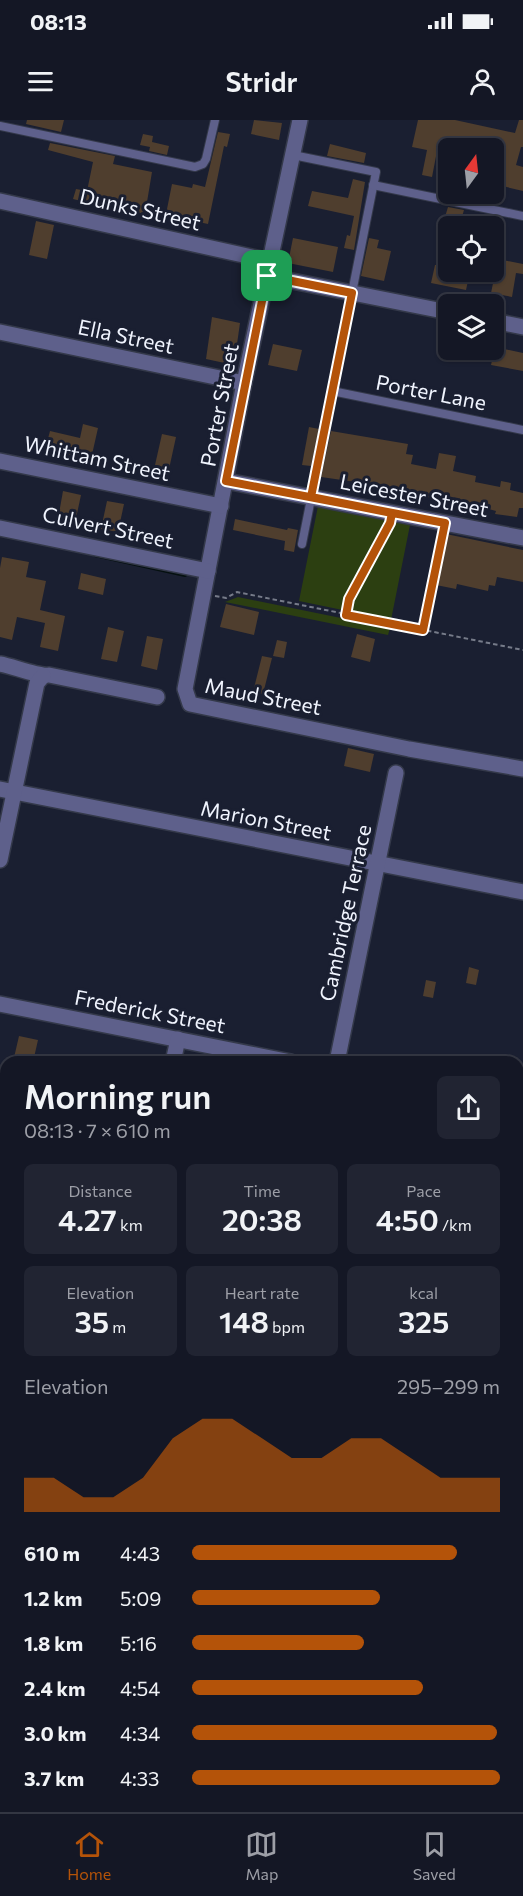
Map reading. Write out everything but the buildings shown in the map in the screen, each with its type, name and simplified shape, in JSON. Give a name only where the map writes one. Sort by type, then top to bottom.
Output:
[{"type":"street","name":"Porter Street","points":[[187,698],[185,689],[244,383],[300,120]]},
{"type":"street","name":"Dunks Street","points":[[0,201],[270,261]]},
{"type":"street","points":[[267,276],[438,310]]},
{"type":"street","points":[[504,323],[523,327]]},
{"type":"street","name":"Ella Street","points":[[0,332],[244,383]]},
{"type":"street","name":"Whittam Street","points":[[0,461],[221,506]]},
{"type":"street","name":"Leicester Street","points":[[226,481],[523,538]]},
{"type":"street","name":"Culvert Street","points":[[0,528],[208,571]]},
{"type":"street","points":[[0,664],[23,668],[43,676],[49,675],[157,697]]},
{"type":"street","points":[[0,860],[7,790],[37,683],[43,676]]},
{"type":"street","name":"Maud Street","points":[[187,698],[190,704],[409,749],[523,769]]},
{"type":"street","name":"Cambridge Terrace","points":[[338,1056],[396,773]]},
{"type":"street","name":"Marion Street","points":[[7,790],[523,892]]},
{"type":"street","name":"Frederick Street","points":[[0,1004],[262,1056]]},
{"type":"street","points":[[174,1056],[178,1039]]},
{"type":"lane","points":[[0,126],[195,167],[203,164],[206,159],[214,120]]},
{"type":"lane","points":[[293,155],[376,172],[302,544]]},
{"type":"lane","points":[[373,185],[523,216]]},
{"type":"lane","name":"Porter Lane","points":[[332,391],[523,430]]},
{"type":"path","points":[[346,615],[349,599],[390,523],[392,513]]},
{"type":"path","points":[[423,630],[445,523]]},
{"type":"path","points":[[213,596],[226,598],[237,592],[523,650]]},
{"type":"green space","points":[[318,506],[410,525],[391,620],[299,601]]},
{"type":"green space","points":[[238,597],[390,628],[388,635],[225,602]]},
{"type":"waterway","points":[[95,555],[185,575]]},
{"type":"route","points":[[267,276],[226,481],[311,497],[445,523],[423,630],[346,615],[349,599],[390,523],[392,513],[311,497],[352,293],[267,276]]}]
